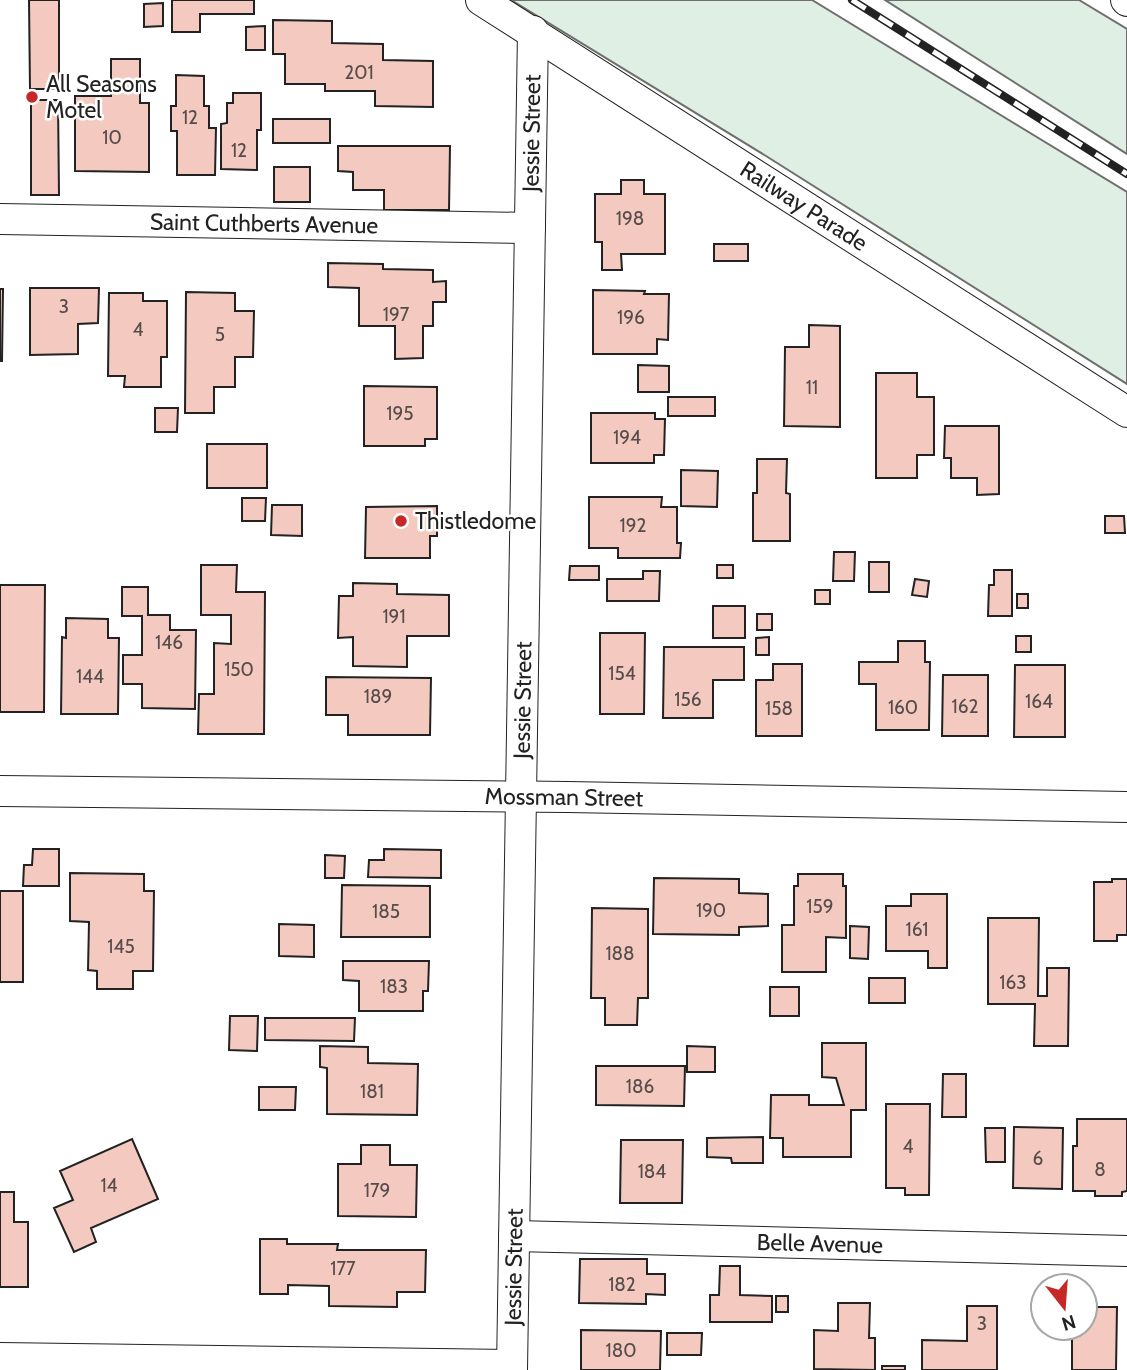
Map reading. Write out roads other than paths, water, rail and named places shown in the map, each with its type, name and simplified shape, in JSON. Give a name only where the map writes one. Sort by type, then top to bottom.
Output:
[{"type":"street","name":"Railway Parade","points":[[481,0],[1127,412]]},
{"type":"street","name":"Jessie Street","points":[[512,1368],[533,31]]},
{"type":"street","name":"Saint Cuthberts Avenue","points":[[0,219],[530,228]]},
{"type":"street","name":"Mossman Street","points":[[0,791],[521,796],[1127,807]]},
{"type":"street","name":"Belle Avenue","points":[[514,1237],[1127,1251]]},
{"type":"street","points":[[0,1358],[512,1368]]},
{"type":"railway","points":[[852,0],[1127,174]]},
{"type":"place","name":"All Seasons Motel","points":[[32,97]]},
{"type":"place","name":"Thistledome","points":[[401,521]]}]
